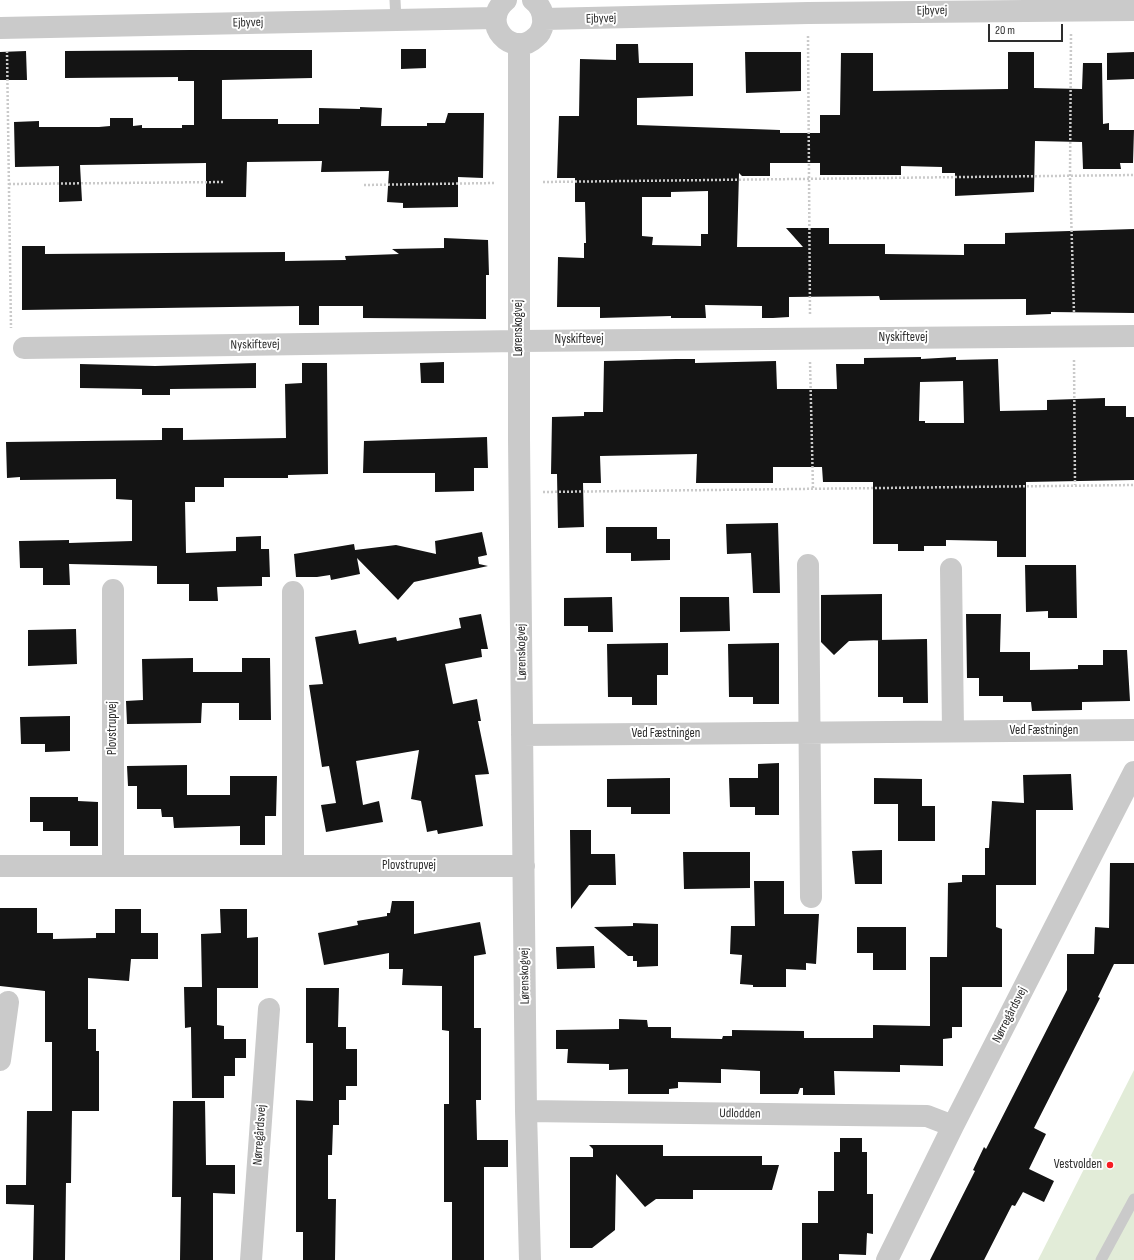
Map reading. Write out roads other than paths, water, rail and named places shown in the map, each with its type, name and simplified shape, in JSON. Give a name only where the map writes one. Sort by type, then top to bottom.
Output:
[{"type":"street","points":[[501,9],[496,26],[499,33],[512,43],[527,43],[534,39],[543,27],[544,19],[539,6],[533,0]]},
{"type":"street","name":"Ejbyvej","points":[[544,19],[804,9],[1060,7],[1134,10]]},
{"type":"street","name":"Ejbyvej","points":[[3,28],[395,10],[501,9]]},
{"type":"street","name":"Lørenskogvej","points":[[520,44],[520,492],[526,1111],[530,1260]]},
{"type":"street","name":"Nyskiftevej","points":[[24,348],[519,341],[1134,336]]},
{"type":"street","points":[[808,565],[811,897]]},
{"type":"street","points":[[951,569],[953,731]]},
{"type":"street","name":"Plovstrupvej","points":[[113,590],[113,866]]},
{"type":"street","points":[[293,592],[293,866]]},
{"type":"street","name":"Ved Fæstningen","points":[[522,735],[1134,730]]},
{"type":"street","name":"Nørregårdsvej","points":[[887,1260],[953,1126],[1134,772]]},
{"type":"street","name":"Plovstrupvej","points":[[0,866],[524,866]]},
{"type":"street","points":[[0,1060],[8,1002]]},
{"type":"street","name":"Nørregårdsvej","points":[[251,1260],[268,1009]]},
{"type":"street","name":"Udlodden","points":[[526,1111],[927,1116],[953,1126]]},
{"type":"lane","points":[[1101,1260],[1134,1199]]},
{"type":"place","name":"Vestvolden","points":[[1110,1165]]}]
